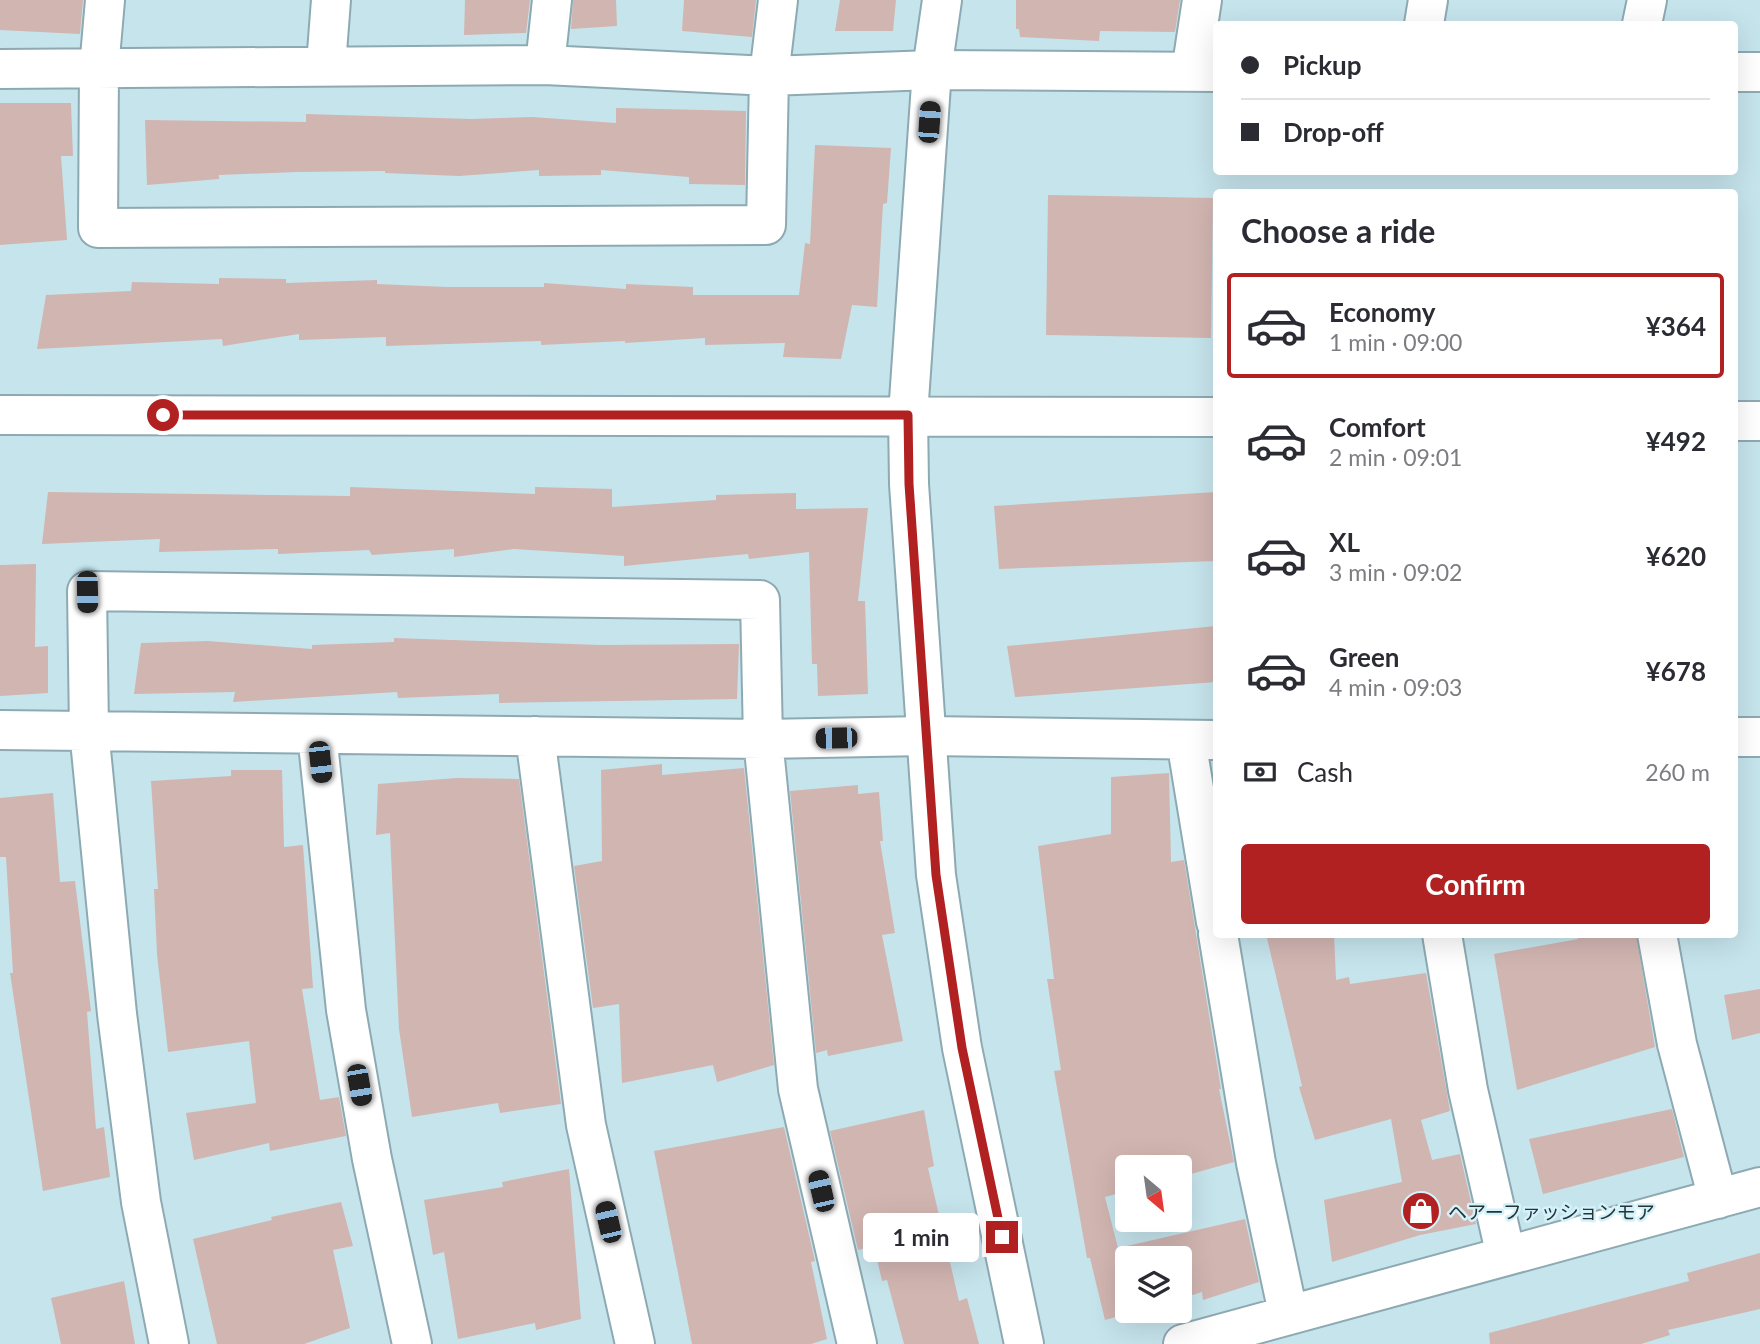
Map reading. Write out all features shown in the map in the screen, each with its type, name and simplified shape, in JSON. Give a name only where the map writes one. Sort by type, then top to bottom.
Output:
[{"type":"street","points":[[105,0],[99,69],[98,228],[766,225],[769,76],[778,0]]},
{"type":"street","points":[[326,65],[331,0]]},
{"type":"street","points":[[545,65],[552,0]]},
{"type":"street","points":[[942,0],[932,70],[908,415],[926,736],[936,875],[962,1048],[1024,1344]]},
{"type":"street","points":[[0,69],[545,65],[769,76],[932,70],[1204,72],[1202,0]]},
{"type":"street","points":[[1424,21],[1427,0]]},
{"type":"street","points":[[1643,21],[1647,0]]},
{"type":"street","points":[[1738,72],[1760,72]]},
{"type":"street","points":[[0,415],[1213,417]]},
{"type":"street","points":[[1738,421],[1760,421]]},
{"type":"street","points":[[169,1344],[141,1202],[117,1014],[89,730],[87,592],[761,600],[763,739],[798,1089],[857,1344]]},
{"type":"street","points":[[0,730],[763,739],[926,736],[1201,740],[1213,886]]},
{"type":"street","points":[[317,734],[346,1010],[373,1159],[412,1344]]},
{"type":"street","points":[[535,736],[586,1125],[635,1344]]},
{"type":"street","points":[[1738,737],[1760,737]]},
{"type":"street","points":[[1219,938],[1256,1163],[1288,1313]]},
{"type":"street","points":[[1443,938],[1468,1090],[1506,1256]]},
{"type":"street","points":[[1658,938],[1677,1044],[1717,1199]]},
{"type":"street","points":[[1183,1344],[1288,1313],[1760,1187]]},
{"type":"building","points":[[0,0],[83,0],[80,34],[0,30]]},
{"type":"building","points":[[465,0],[530,0],[526,33],[464,35]]},
{"type":"building","points":[[573,0],[616,0],[617,26],[571,29]]},
{"type":"building","points":[[684,0],[756,0],[752,37],[682,31]]},
{"type":"building","points":[[840,0],[896,0],[893,31],[835,31]]},
{"type":"building","points":[[1016,0],[1180,0],[1175,32],[1100,31],[1099,41],[1020,37],[1019,29],[1016,29]]},
{"type":"building","points":[[0,103],[71,103],[73,156],[61,156],[67,240],[0,245]]},
{"type":"building","points":[[616,108],[746,111],[745,185],[689,184],[689,177],[601,170],[601,175],[539,176],[539,170],[459,176],[385,171],[296,172],[219,175],[219,179],[147,185],[145,120],[306,122],[306,114],[471,119],[532,117],[616,123]]},
{"type":"building","points":[[815,145],[891,148],[887,203],[883,204],[877,307],[852,305],[841,359],[783,357],[785,343],[705,345],[705,338],[625,343],[541,345],[541,341],[386,346],[386,337],[299,340],[299,334],[223,346],[222,339],[37,349],[46,295],[131,291],[132,282],[219,284],[219,278],[286,279],[286,283],[377,280],[377,284],[447,287],[544,287],[544,283],[626,289],[626,284],[693,287],[693,295],[799,295],[805,243],[810,244]]},
{"type":"building","points":[[1048,195],[1213,198],[1211,338],[1046,335]]},
{"type":"building","points":[[350,487],[535,494],[535,487],[612,489],[612,507],[716,500],[716,495],[796,493],[796,509],[868,508],[858,601],[865,601],[868,694],[818,696],[817,664],[812,664],[809,552],[749,559],[748,554],[624,566],[624,556],[514,549],[454,557],[454,549],[372,555],[369,550],[278,554],[278,549],[159,552],[160,539],[42,544],[48,492],[350,496]]},
{"type":"building","points":[[1213,492],[1213,561],[999,569],[994,506]]},
{"type":"building","points":[[36,564],[35,647],[48,646],[48,693],[0,696],[0,565]]},
{"type":"building","points":[[1213,626],[1213,682],[1015,697],[1007,646]]},
{"type":"building","points":[[394,638],[600,645],[739,644],[737,699],[499,703],[499,694],[398,698],[397,692],[233,702],[235,692],[134,694],[141,643],[208,641],[312,649],[312,645],[394,642]]},
{"type":"building","points":[[662,764],[662,775],[744,768],[774,1065],[717,1082],[713,1065],[622,1083],[619,1004],[593,1008],[574,866],[602,861],[601,770]]},
{"type":"building","points":[[231,770],[282,770],[284,847],[303,845],[313,988],[302,989],[320,1100],[339,1097],[346,1136],[270,1151],[269,1143],[194,1160],[186,1113],[256,1103],[249,1041],[168,1052],[157,954],[154,889],[158,889],[151,781],[231,776]]},
{"type":"building","points":[[1169,773],[1171,862],[1184,860],[1219,1089],[1234,1162],[1192,1174],[1192,1155],[1115,1155],[1115,1194],[1105,1197],[1117,1246],[1115,1246],[1115,1317],[1105,1320],[1090,1258],[1087,1258],[1054,1071],[1061,1070],[1047,979],[1054,979],[1038,846],[1111,834],[1111,777]]},
{"type":"building","points":[[457,778],[519,779],[561,1104],[500,1113],[498,1103],[412,1117],[399,1029],[390,833],[376,835],[378,784]]},
{"type":"building","points":[[858,785],[858,794],[879,792],[883,841],[880,841],[895,933],[882,935],[903,1041],[828,1056],[827,1050],[816,1053],[790,791]]},
{"type":"building","points":[[53,793],[60,882],[75,881],[91,1011],[87,1012],[96,1129],[104,1127],[110,1177],[43,1191],[10,973],[13,973],[6,857],[0,857],[0,798]]},
{"type":"building","points":[[1267,938],[1334,938],[1336,980],[1349,977],[1350,984],[1426,973],[1450,1111],[1421,1120],[1432,1160],[1460,1154],[1476,1224],[1420,1235],[1332,1262],[1324,1200],[1402,1182],[1391,1119],[1315,1140],[1299,1087],[1302,1086]]},
{"type":"building","points":[[1637,938],[1655,1047],[1517,1090],[1494,954],[1578,939]]},
{"type":"building","points":[[1760,989],[1760,1033],[1732,1040],[1724,995]]},
{"type":"building","points":[[1672,1109],[1684,1157],[1543,1194],[1529,1139]]},
{"type":"building","points":[[924,1110],[934,1166],[928,1168],[959,1301],[967,1298],[979,1344],[904,1344],[887,1280],[882,1281],[874,1246],[858,1250],[830,1131]]},
{"type":"building","points":[[784,1127],[815,1261],[811,1262],[827,1339],[811,1344],[692,1344],[654,1151]]},
{"type":"building","points":[[569,1169],[581,1319],[536,1330],[535,1323],[458,1339],[444,1252],[433,1255],[424,1200],[503,1187],[502,1182]]},
{"type":"building","points":[[341,1202],[353,1246],[333,1250],[350,1328],[304,1344],[217,1344],[193,1239],[272,1220],[271,1217]]},
{"type":"building","points":[[1245,1219],[1259,1282],[1203,1300],[1202,1292],[1192,1295],[1192,1246],[1127,1246]]},
{"type":"building","points":[[1760,1253],[1760,1309],[1668,1330],[1670,1335],[1641,1344],[1490,1344],[1489,1333],[1689,1281],[1687,1273]]},
{"type":"building","points":[[124,1281],[135,1344],[61,1344],[51,1298]]},
{"type":"place","name":"ヘアーファッションモア","points":[[1421,1211]]},
{"type":"route","points":[[163,415],[908,415],[909,484],[936,875],[962,1048],[1002,1237]]}]
